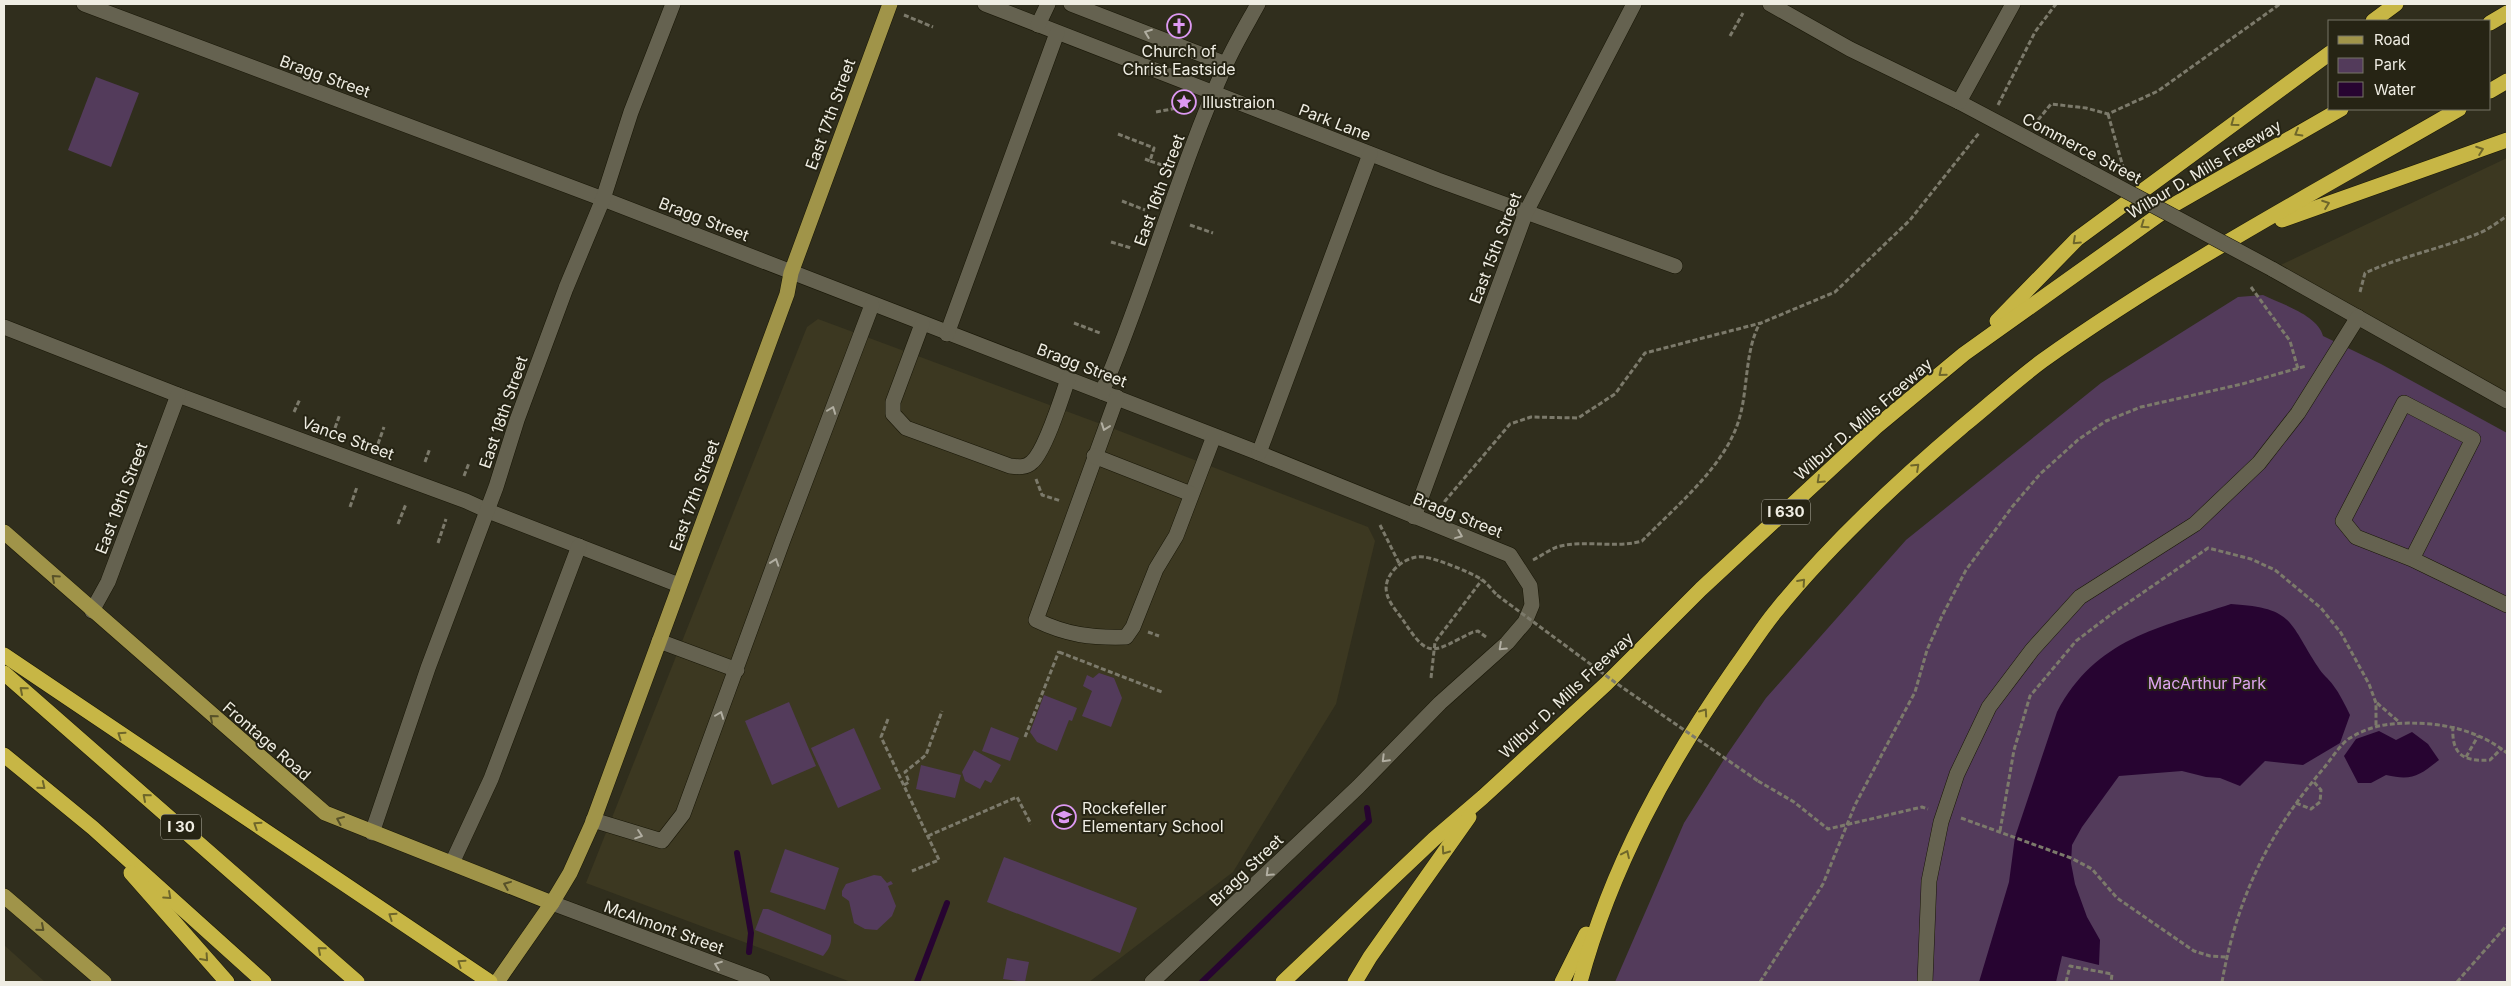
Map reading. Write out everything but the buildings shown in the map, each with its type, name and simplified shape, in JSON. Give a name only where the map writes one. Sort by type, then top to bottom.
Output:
[{"type":"highway","points":[[2373,20],[2396,4]]},
{"type":"highway","points":[[2491,22],[2507,13]]},
{"type":"highway","points":[[1964,354],[2077,240],[2328,54]]},
{"type":"highway","points":[[2491,90],[2507,80]]},
{"type":"highway","name":"Wilbur D. Mills Freeway","points":[[1283,982],[1434,839],[1483,797],[1606,684],[1701,589],[1876,427],[1964,354],[2060,283],[2170,207],[2339,110]]},
{"type":"highway","points":[[1562,982],[1660,785],[1699,719],[1776,611],[1854,528],[1942,444],[2042,362],[2124,306],[2457,110]]},
{"type":"highway","points":[[2248,232],[2507,140]]},
{"type":"highway","points":[[4,655],[490,982]]},
{"type":"highway","name":"I 30","points":[[4,674],[358,982]]},
{"type":"highway","points":[[4,756],[93,828],[264,982]]},
{"type":"highway","points":[[1355,982],[1370,957],[1483,797]]},
{"type":"highway","points":[[93,828],[178,929],[227,982]]},
{"type":"highway","points":[[1580,982],[1591,941],[1616,876]]},
{"type":"main road","name":"East 17th Street","points":[[497,982],[552,903],[570,873],[593,820],[890,4]]},
{"type":"main road","name":"Frontage Road","points":[[4,532],[325,813],[552,903]]},
{"type":"main road","points":[[4,896],[104,982]]},
{"type":"street","name":"Bragg Street","points":[[84,4],[604,199],[872,305],[1259,453],[1414,517],[1510,554],[1530,586],[1532,605],[1525,622],[1507,643],[1440,703],[1358,787],[1152,982]]},
{"type":"street","name":"East 18th Street","points":[[372,833],[428,668],[488,512],[517,420],[566,288],[604,199],[631,112],[673,4]]},
{"type":"street","name":"Park Lane","points":[[985,4],[1370,154],[1675,266]]},
{"type":"street","points":[[1038,25],[1048,4]]},
{"type":"street","points":[[1071,4],[1226,64]]},
{"type":"street","name":"East 16th Street","points":[[1102,392],[1213,94],[1226,64],[1258,4]]},
{"type":"street","name":"East 15th Street","points":[[1414,517],[1526,212],[1634,4]]},
{"type":"street","name":"Commerce Street","points":[[1770,4],[1850,49],[1959,102],[2272,269],[2507,400]]},
{"type":"street","points":[[1959,102],[2014,4]]},
{"type":"street","points":[[947,334],[1057,33]]},
{"type":"street","points":[[1259,453],[1370,154]]},
{"type":"street","points":[[593,820],[662,841],[683,814],[783,540],[872,305]]},
{"type":"street","points":[[1925,982],[1929,881],[1941,822],[1958,774],[1989,707],[2032,650],[2080,596],[2195,524],[2259,463],[2298,413],[2358,317]]},
{"type":"street","points":[[922,324],[893,402],[892,414],[906,428],[1010,466],[1022,467],[1029,464],[1040,449],[1068,379]]},
{"type":"street","name":"Vance Street","points":[[4,327],[178,395],[392,473],[679,585]]},
{"type":"street","name":"East 19th Street","points":[[92,611],[108,582],[178,395]]},
{"type":"street","points":[[1117,398],[1094,456],[1036,620],[1056,630],[1092,638],[1126,637],[1134,627],[1156,569],[1176,536],[1214,436]]},
{"type":"street","points":[[2412,560],[2473,439],[2404,403],[2343,521],[2356,536],[2507,605]]},
{"type":"street","points":[[1094,456],[1191,494]]},
{"type":"street","points":[[452,863],[491,779],[579,546]]},
{"type":"street","points":[[659,641],[737,670]]},
{"type":"street","name":"McAlmont Street","points":[[552,903],[764,982]]},
{"type":"path","points":[[2002,98],[2035,32],[2056,4]]},
{"type":"path","points":[[2038,120],[2051,104],[2086,108],[2108,114],[2158,92],[2280,4]]},
{"type":"path","points":[[1730,36],[1743,13]]},
{"type":"path","points":[[902,14],[933,27]]},
{"type":"path","points":[[1156,112],[1177,108],[1189,112]]},
{"type":"path","points":[[2108,114],[2123,167]]},
{"type":"path","points":[[1118,134],[1154,148],[1150,161]]},
{"type":"path","points":[[1445,501],[1510,424],[1531,417],[1578,418],[1615,394],[1644,353],[1760,323],[1835,292],[1910,220],[1974,141]]},
{"type":"path","points":[[1145,159],[1162,165]]},
{"type":"path","points":[[1122,202],[1145,210]]},
{"type":"path","points":[[2360,292],[2365,273],[2395,259],[2437,248],[2478,234],[2507,216]]},
{"type":"path","points":[[1190,225],[1213,233]]},
{"type":"path","points":[[1111,242],[1131,248]]},
{"type":"path","points":[[2251,286],[2290,341],[2298,370]]},
{"type":"path","points":[[1074,323],[1100,333]]},
{"type":"path","points":[[1519,567],[1556,548],[1571,545],[1630,545],[1642,541],[1706,474],[1727,446],[1740,417],[1753,340],[1760,323]]},
{"type":"path","points":[[1760,982],[1823,884],[1847,824],[1915,692],[1927,650],[1966,570],[2012,507],[2040,474],[2079,439],[2106,421],[2141,407],[2298,370],[2309,365]]},
{"type":"path","points":[[294,412],[300,399]]},
{"type":"path","points":[[335,428],[340,414]]},
{"type":"path","points":[[378,444],[384,427]]},
{"type":"path","points":[[424,462],[430,448]]},
{"type":"path","points":[[464,476],[469,463]]},
{"type":"path","points":[[1029,464],[1042,495],[1064,502]]},
{"type":"path","points":[[350,507],[357,487]]},
{"type":"path","points":[[398,524],[406,504]]},
{"type":"path","points":[[438,542],[446,519]]},
{"type":"path","points":[[1380,525],[1400,565]]},
{"type":"path","points":[[2000,831],[2014,750],[2030,696],[2076,641],[2113,612],[2208,548],[2251,558],[2275,570],[2321,608],[2341,633],[2369,684],[2376,703],[2376,726]]},
{"type":"path","points":[[1486,637],[1478,631],[1472,632],[1445,647],[1426,648],[1418,642],[1387,595],[1386,584],[1391,574],[1410,558],[1426,557],[1482,580],[1497,595],[1616,683],[1758,781],[1794,802],[1828,828],[1922,807],[1928,809]]},
{"type":"path","points":[[1431,678],[1435,642],[1482,580]]},
{"type":"path","points":[[1025,736],[1059,652],[1162,692]]},
{"type":"path","points":[[2376,703],[2398,722]]},
{"type":"path","points":[[904,784],[909,782],[906,772],[926,754],[942,711]]},
{"type":"path","points":[[888,719],[882,737],[939,860],[912,871]]},
{"type":"path","points":[[2222,982],[2243,898],[2264,854],[2296,803],[2349,739],[2376,726],[2398,722],[2453,726],[2502,748],[2507,753]]},
{"type":"path","points":[[2453,726],[2452,738],[2458,752],[2473,762],[2490,760],[2502,748]]},
{"type":"path","points":[[2466,757],[2478,736]]},
{"type":"path","points":[[2296,803],[2311,809],[2320,802],[2321,790],[2313,781]]},
{"type":"path","points":[[928,836],[1017,797],[1030,824]]},
{"type":"path","points":[[1953,816],[2000,831],[2071,858],[2092,869],[2117,898],[2194,951],[2210,956],[2227,957]]},
{"type":"path","points":[[2457,982],[2507,925]]},
{"type":"path","points":[[2066,982],[2070,966],[2112,974],[2111,982]]},
{"type":"shaded area","points":[[2507,158],[2507,404],[2272,269]]},
{"type":"shaded area","points":[[818,319],[1117,430],[1368,527],[1375,541],[1336,704],[1233,872],[1089,982],[851,982],[586,883],[807,327]]},
{"type":"shaded area","points":[[4,945],[45,982],[4,982]]},
{"type":"green space","points":[[96,77],[139,93],[111,167],[68,150]]},
{"type":"green space","name":"MacArthur Park","points":[[2263,295],[2307,316],[2320,329],[2323,336],[2381,364],[2507,433],[2507,982],[1615,982],[1684,823],[1728,753],[1766,698],[1906,540],[2101,383],[2238,297]]},
{"type":"green space","points":[[1099,673],[1114,678],[1122,698],[1111,727],[1082,716],[1092,691],[1083,686],[1087,675],[1093,678]]},
{"type":"green space","points":[[1044,695],[1077,708],[1072,721],[1069,720],[1057,751],[1037,742],[1030,732]]},
{"type":"green space","points":[[789,702],[816,766],[772,785],[745,721]]},
{"type":"green space","points":[[991,727],[1019,738],[1010,761],[982,751]]},
{"type":"green space","points":[[854,728],[881,789],[838,808],[811,748]]},
{"type":"green space","points":[[974,750],[1001,765],[991,783],[985,780],[980,789],[965,781],[962,772]]},
{"type":"green space","points":[[921,765],[961,775],[955,798],[916,789]]},
{"type":"green space","points":[[785,849],[839,868],[825,910],[770,892]]},
{"type":"green space","points":[[1004,857],[1137,908],[1120,953],[987,902]]},
{"type":"green space","points":[[874,875],[881,876],[887,883],[891,881],[893,884],[888,886],[896,906],[892,916],[877,930],[865,929],[854,923],[849,901],[842,896],[842,891],[846,884]]},
{"type":"green space","points":[[763,909],[768,909],[831,935],[827,951],[823,956],[755,930]]},
{"type":"green space","points":[[1007,958],[1029,962],[1025,982],[1003,979]]},
{"type":"water","points":[[2231,604],[2267,609],[2287,620],[2294,628],[2320,670],[2338,692],[2350,715],[2340,743],[2303,765],[2265,761],[2240,786],[2220,778],[2206,777],[2182,771],[2119,776],[2082,827],[2072,845],[2071,863],[2075,884],[2087,917],[2100,940],[2099,965],[2062,956],[2056,982],[1979,982],[2009,882],[2015,837],[2057,712],[2073,687],[2091,667],[2110,652],[2132,639],[2155,629]]},
{"type":"water","points":[[2379,731],[2396,740],[2412,732],[2428,744],[2439,760],[2415,776],[2395,777],[2386,775],[2371,783],[2358,783],[2344,756],[2356,739]]},
{"type":"waterway","points":[[1202,982],[1369,821],[1367,808]]},
{"type":"waterway","points":[[737,853],[751,933],[749,952]]},
{"type":"waterway","points":[[917,982],[947,903]]},
{"type":"place","name":"Church of Christ Eastside","points":[[1179,26]]},
{"type":"place","name":"Illustraion","points":[[1184,102]]},
{"type":"place","name":"Rockefeller Elementary School","points":[[1064,817]]}]
